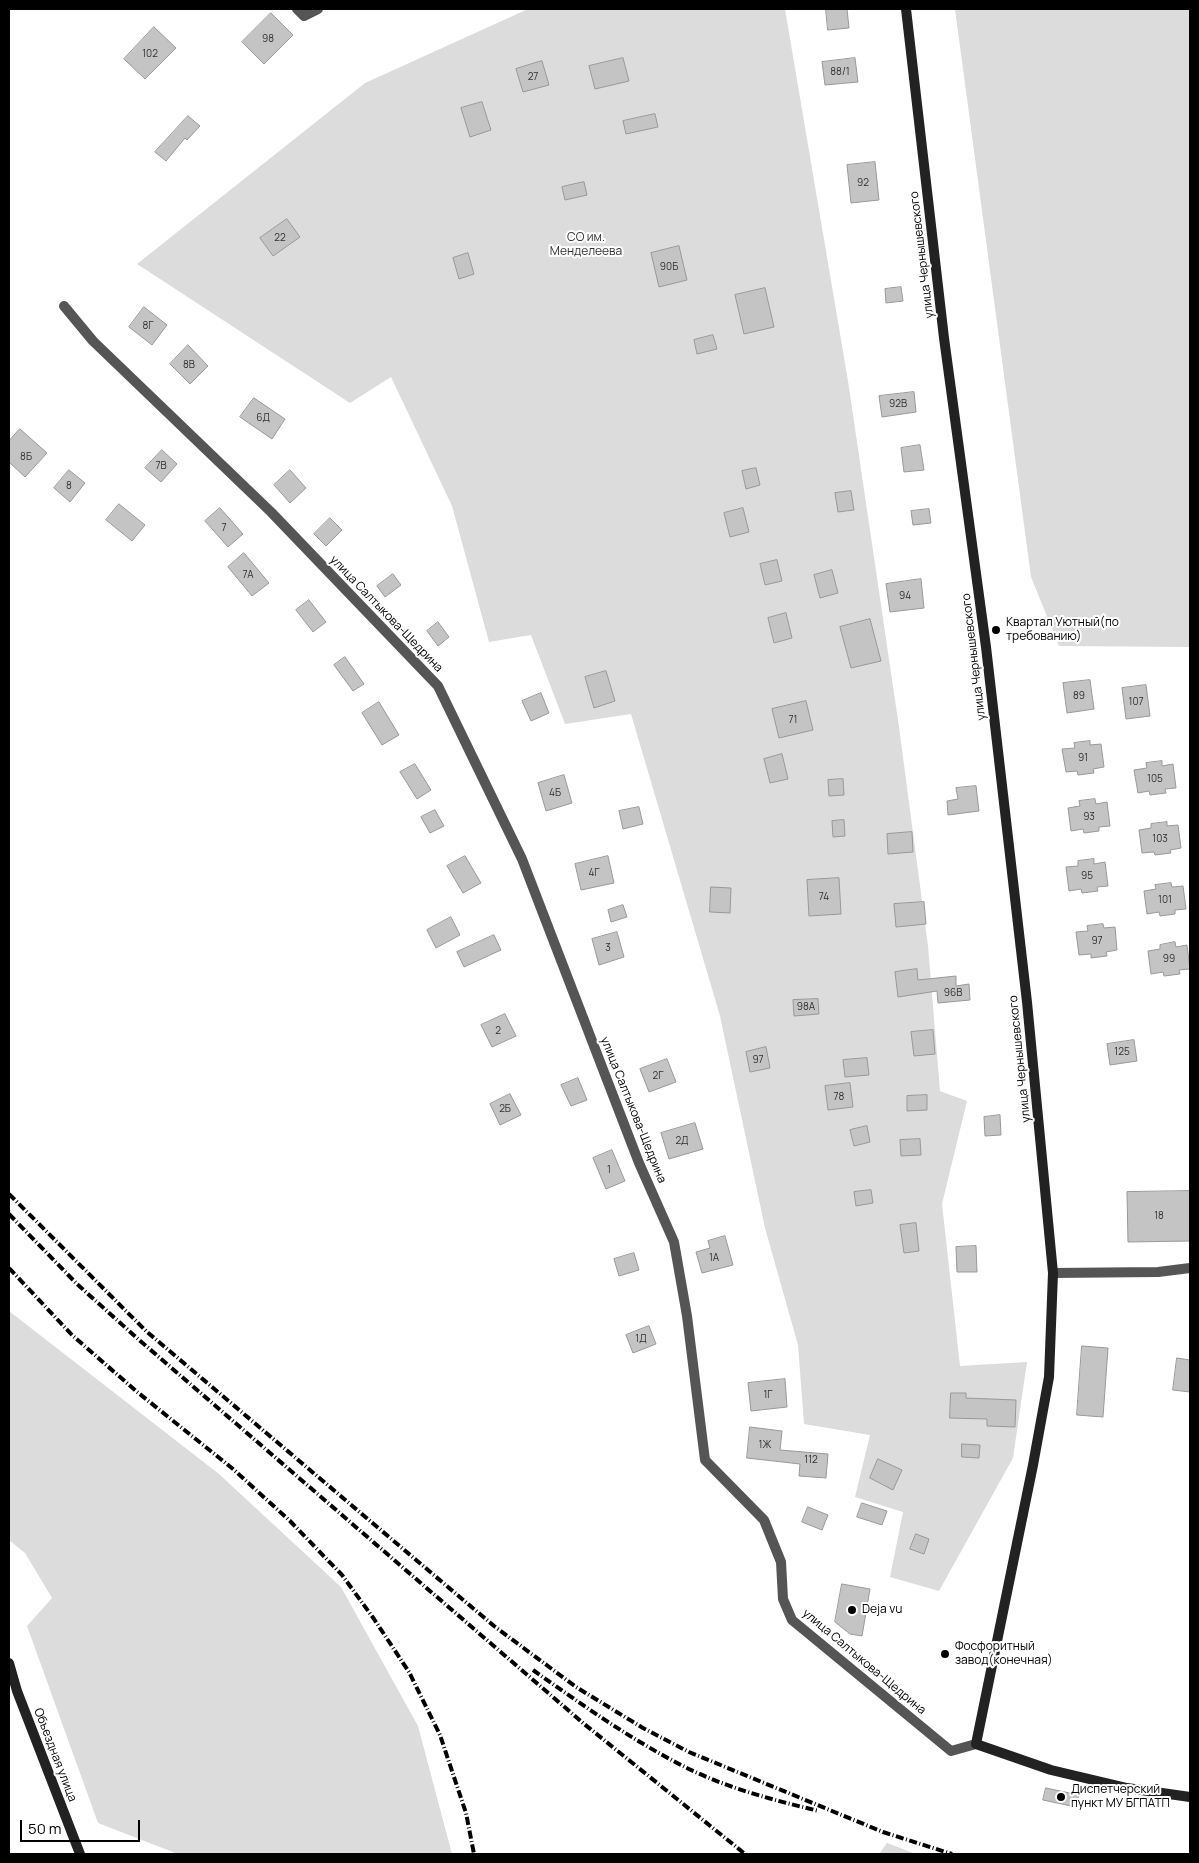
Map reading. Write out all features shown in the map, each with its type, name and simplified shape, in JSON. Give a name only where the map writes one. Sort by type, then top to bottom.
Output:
[{"type":"street","points":[[297,9],[304,16],[318,9]]},
{"type":"street","name":"улица Чернышевского","points":[[906,9],[944,338],[986,647],[1027,1002],[1053,1273],[1048,1377],[1033,1465],[976,1744]]},
{"type":"street","name":"улица Салтыкова-Щедрина","points":[[64,306],[93,341],[271,512],[438,686],[522,859],[639,1163],[674,1242],[687,1316],[705,1460],[764,1520],[781,1562],[783,1599],[792,1620],[951,1751],[976,1744]]},
{"type":"street","points":[[1053,1273],[1158,1272],[1190,1268]]},
{"type":"street","name":"Объездная улица","points":[[9,1664],[80,1854]]},
{"type":"street","points":[[976,1744],[1051,1770],[1127,1788],[1190,1797]]},
{"type":"green space","name":"СО им. Менделеева","points":[[528,9],[785,9],[848,381],[899,727],[928,946],[940,1091],[967,1101],[942,1204],[960,1366],[1027,1362],[1013,1458],[939,1591],[890,1577],[903,1512],[855,1497],[870,1435],[804,1424],[798,1345],[765,1228],[720,1016],[631,714],[565,724],[531,635],[489,642],[452,506],[391,377],[350,403],[137,264],[365,83]]},
{"type":"green space","points":[[955,9],[1190,9],[1190,647],[1059,646],[1031,577]]},
{"type":"green space","points":[[9,1311],[219,1474],[341,1587],[418,1726],[452,1854],[178,1854],[98,1823],[27,1626],[52,1598],[25,1553],[9,1540]]},
{"type":"green space","points":[[887,1843],[916,1854],[879,1854]]},
{"type":"building","points":[[826,9],[847,9],[849,28],[828,30]]},
{"type":"building","points":[[271,13],[293,35],[264,64],[242,42]]},
{"type":"building","points":[[154,27],[176,48],[145,79],[124,59]]},
{"type":"building","points":[[623,58],[629,81],[595,89],[589,66]]},
{"type":"building","points":[[855,58],[858,82],[825,85],[822,62]]},
{"type":"building","points":[[542,61],[549,85],[523,92],[516,69]]},
{"type":"building","points":[[482,102],[491,130],[470,137],[461,108]]},
{"type":"building","points":[[655,114],[658,127],[626,134],[623,121]]},
{"type":"building","points":[[188,116],[200,126],[187,140],[185,138],[166,161],[155,152]]},
{"type":"building","points":[[875,162],[879,200],[851,203],[847,165]]},
{"type":"building","points":[[584,182],[587,195],[565,200],[562,187]]},
{"type":"building","points":[[287,219],[300,237],[273,256],[260,238]]},
{"type":"building","points":[[679,246],[687,280],[659,287],[651,253]]},
{"type":"building","points":[[468,253],[474,274],[459,279],[453,258]]},
{"type":"building","points":[[901,287],[903,301],[886,303],[885,289]]},
{"type":"building","points":[[765,288],[774,327],[744,334],[735,295]]},
{"type":"building","points":[[144,307],[167,325],[152,345],[129,327]]},
{"type":"building","points":[[713,335],[717,349],[697,354],[694,340]]},
{"type":"building","points":[[188,345],[208,366],[190,384],[170,364]]},
{"type":"building","points":[[914,392],[916,412],[882,417],[879,396]]},
{"type":"building","points":[[254,398],[285,419],[272,439],[240,417]]},
{"type":"building","points":[[20,429],[47,453],[25,477],[9,462],[9,441]]},
{"type":"building","points":[[920,445],[924,470],[904,472],[901,448]]},
{"type":"building","points":[[162,450],[177,464],[161,482],[145,468]]},
{"type":"building","points":[[756,468],[760,485],[746,489],[742,471]]},
{"type":"building","points":[[69,470],[85,483],[70,502],[54,488]]},
{"type":"building","points":[[290,470],[306,488],[290,503],[274,485]]},
{"type":"building","points":[[851,491],[854,510],[838,512],[835,493]]},
{"type":"building","points":[[119,504],[145,525],[132,541],[106,520]]},
{"type":"building","points":[[220,508],[243,534],[228,547],[205,521]]},
{"type":"building","points":[[743,508],[749,532],[730,537],[724,513]]},
{"type":"building","points":[[929,509],[931,523],[913,525],[911,511]]},
{"type":"building","points":[[330,518],[342,530],[326,546],[314,534]]},
{"type":"building","points":[[244,553],[269,583],[252,596],[228,567]]},
{"type":"building","points":[[777,560],[782,581],[765,585],[760,564]]},
{"type":"building","points":[[832,570],[838,593],[820,598],[814,575]]},
{"type":"building","points":[[393,574],[401,585],[385,597],[377,586]]},
{"type":"building","points":[[921,579],[924,608],[890,612],[886,584]]},
{"type":"building","points":[[309,600],[326,622],[313,632],[296,610]]},
{"type":"building","points":[[786,613],[792,638],[774,643],[768,618]]},
{"type":"building","points":[[870,619],[881,661],[851,668],[840,627]]},
{"type":"building","points":[[438,622],[449,637],[438,646],[427,631]]},
{"type":"building","points":[[345,657],[364,684],[353,691],[334,665]]},
{"type":"building","points":[[606,671],[615,701],[594,708],[585,677]]},
{"type":"building","points":[[1090,680],[1094,709],[1067,713],[1063,683]]},
{"type":"building","points":[[1146,685],[1150,716],[1126,719],[1122,688]]},
{"type":"building","points":[[541,693],[549,713],[531,721],[522,701]]},
{"type":"building","points":[[806,701],[813,730],[779,738],[772,709]]},
{"type":"building","points":[[379,702],[399,735],[382,745],[362,713]]},
{"type":"building","points":[[1090,741],[1090,745],[1101,744],[1104,767],[1093,769],[1094,773],[1078,775],[1077,771],[1066,772],[1062,749],[1075,748],[1074,743]]},
{"type":"building","points":[[782,754],[788,779],[770,783],[764,759]]},
{"type":"building","points":[[1162,761],[1162,766],[1173,764],[1176,788],[1165,789],[1166,793],[1150,795],[1149,791],[1138,793],[1134,770],[1147,768],[1146,763]]},
{"type":"building","points":[[415,764],[431,790],[417,799],[400,772]]},
{"type":"building","points":[[564,775],[572,803],[546,811],[538,783]]},
{"type":"building","points":[[843,779],[844,795],[829,796],[828,780]]},
{"type":"building","points":[[976,786],[979,811],[948,815],[947,801],[958,799],[956,788]]},
{"type":"building","points":[[1095,799],[1096,804],[1107,802],[1110,826],[1099,827],[1099,831],[1084,833],[1083,829],[1071,831],[1068,808],[1080,806],[1079,801]]},
{"type":"building","points":[[639,807],[643,824],[623,829],[619,811]]},
{"type":"building","points":[[435,810],[444,826],[430,833],[421,817]]},
{"type":"building","points":[[844,820],[845,836],[833,837],[832,821]]},
{"type":"building","points":[[1167,822],[1167,826],[1178,825],[1181,848],[1170,850],[1171,853],[1155,855],[1154,852],[1142,853],[1139,830],[1151,828],[1151,824]]},
{"type":"building","points":[[912,832],[913,852],[888,854],[887,834]]},
{"type":"building","points":[[465,856],[481,883],[463,893],[447,866]]},
{"type":"building","points":[[608,856],[614,883],[581,890],[575,864]]},
{"type":"building","points":[[1094,859],[1094,864],[1105,862],[1108,886],[1097,887],[1098,891],[1082,893],[1081,889],[1069,891],[1066,867],[1078,866],[1078,861]]},
{"type":"building","points":[[839,878],[841,914],[809,916],[807,880]]},
{"type":"building","points":[[1171,883],[1172,887],[1183,886],[1186,909],[1175,910],[1175,914],[1160,916],[1159,912],[1147,914],[1144,891],[1156,889],[1155,885]]},
{"type":"building","points":[[711,887],[731,888],[730,913],[710,912]]},
{"type":"building","points":[[924,902],[926,924],[896,927],[894,904]]},
{"type":"building","points":[[623,905],[627,917],[611,922],[608,910]]},
{"type":"building","points":[[451,917],[460,935],[436,948],[427,930]]},
{"type":"building","points":[[1103,924],[1104,928],[1115,927],[1117,950],[1106,952],[1107,956],[1091,958],[1091,954],[1079,955],[1076,932],[1088,931],[1087,926]]},
{"type":"building","points":[[617,932],[624,957],[599,965],[592,939]]},
{"type":"building","points":[[494,935],[501,950],[464,967],[457,952]]},
{"type":"building","points":[[1175,942],[1176,947],[1187,945],[1190,969],[1179,970],[1180,974],[1164,976],[1163,972],[1151,974],[1148,951],[1160,949],[1160,945]]},
{"type":"building","points":[[917,969],[918,980],[956,976],[956,986],[969,984],[970,1000],[938,1003],[937,991],[898,997],[895,972]]},
{"type":"building","points":[[818,999],[819,1014],[794,1016],[793,1000]]},
{"type":"building","points":[[505,1014],[516,1036],[492,1047],[481,1025]]},
{"type":"building","points":[[933,1030],[935,1054],[914,1056],[911,1032]]},
{"type":"building","points":[[1134,1040],[1137,1061],[1110,1065],[1107,1044]]},
{"type":"building","points":[[766,1047],[770,1068],[750,1072],[746,1052]]},
{"type":"building","points":[[867,1058],[869,1075],[845,1077],[843,1060]]},
{"type":"building","points":[[667,1059],[676,1082],[649,1092],[640,1069]]},
{"type":"building","points":[[578,1078],[587,1100],[571,1106],[561,1085]]},
{"type":"building","points":[[850,1083],[853,1107],[828,1110],[825,1086]]},
{"type":"building","points":[[510,1094],[521,1115],[500,1125],[490,1104]]},
{"type":"building","points":[[927,1095],[927,1110],[907,1111],[907,1096]]},
{"type":"building","points":[[1000,1115],[1001,1135],[985,1136],[984,1117]]},
{"type":"building","points":[[695,1123],[703,1149],[669,1159],[661,1133]]},
{"type":"building","points":[[867,1126],[870,1142],[854,1146],[850,1130]]},
{"type":"building","points":[[920,1139],[921,1155],[901,1156],[900,1140]]},
{"type":"building","points":[[612,1150],[625,1181],[606,1189],[593,1158]]},
{"type":"building","points":[[871,1190],[873,1203],[856,1206],[854,1192]]},
{"type":"building","points":[[1190,1191],[1190,1241],[1128,1242],[1127,1192]]},
{"type":"building","points":[[916,1223],[919,1251],[904,1253],[900,1225]]},
{"type":"building","points":[[725,1236],[733,1265],[702,1273],[696,1252],[710,1248],[708,1241]]},
{"type":"building","points":[[976,1246],[977,1272],[957,1272],[956,1247]]},
{"type":"building","points":[[634,1253],[639,1270],[619,1276],[614,1259]]},
{"type":"building","points":[[649,1326],[656,1344],[633,1353],[626,1335]]},
{"type":"building","points":[[1082,1346],[1108,1348],[1103,1417],[1077,1415]]},
{"type":"building","points":[[1177,1358],[1190,1360],[1190,1392],[1173,1390]]},
{"type":"building","points":[[785,1379],[787,1407],[751,1411],[748,1383]]},
{"type":"building","points":[[951,1393],[966,1393],[966,1398],[1016,1400],[1015,1427],[987,1426],[987,1419],[950,1418]]},
{"type":"building","points":[[750,1427],[782,1431],[780,1450],[828,1454],[826,1478],[799,1476],[800,1464],[747,1458]]},
{"type":"building","points":[[962,1444],[980,1445],[979,1458],[962,1457]]},
{"type":"building","points":[[878,1459],[902,1470],[893,1490],[870,1478]]},
{"type":"building","points":[[862,1503],[887,1511],[882,1525],[857,1517]]},
{"type":"building","points":[[808,1507],[828,1515],[822,1530],[802,1522]]},
{"type":"building","points":[[916,1534],[929,1539],[924,1554],[910,1549]]},
{"type":"building","name":"Deja vu","points":[[842,1584],[870,1589],[862,1636],[850,1634],[835,1622]]},
{"type":"building","name":"Диспетчерский пункт МУ БГПАТП","points":[[1046,1788],[1079,1795],[1076,1807],[1043,1800]]},
{"type":"railway","points":[[9,1194],[146,1331],[494,1626],[576,1687],[643,1728],[689,1752],[883,1832],[952,1854]]},
{"type":"railway","points":[[9,1214],[77,1284],[138,1339],[583,1723],[745,1854]]},
{"type":"railway","points":[[9,1268],[72,1335],[136,1391],[233,1469],[290,1521],[342,1575],[409,1672],[440,1735],[466,1813],[474,1854]]},
{"type":"railway","points":[[533,1670],[625,1733],[663,1756],[699,1774],[767,1798],[819,1811]]},
{"type":"place","name":"Квартал Уютный(по требованию)","points":[[996,630]]},
{"type":"place","name":"Deja vu","points":[[852,1610]]},
{"type":"place","name":"Фосфоритный завод(конечная)","points":[[945,1654]]},
{"type":"place","name":"Диспетчерский пункт МУ БГПАТП","points":[[1061,1797]]}]
